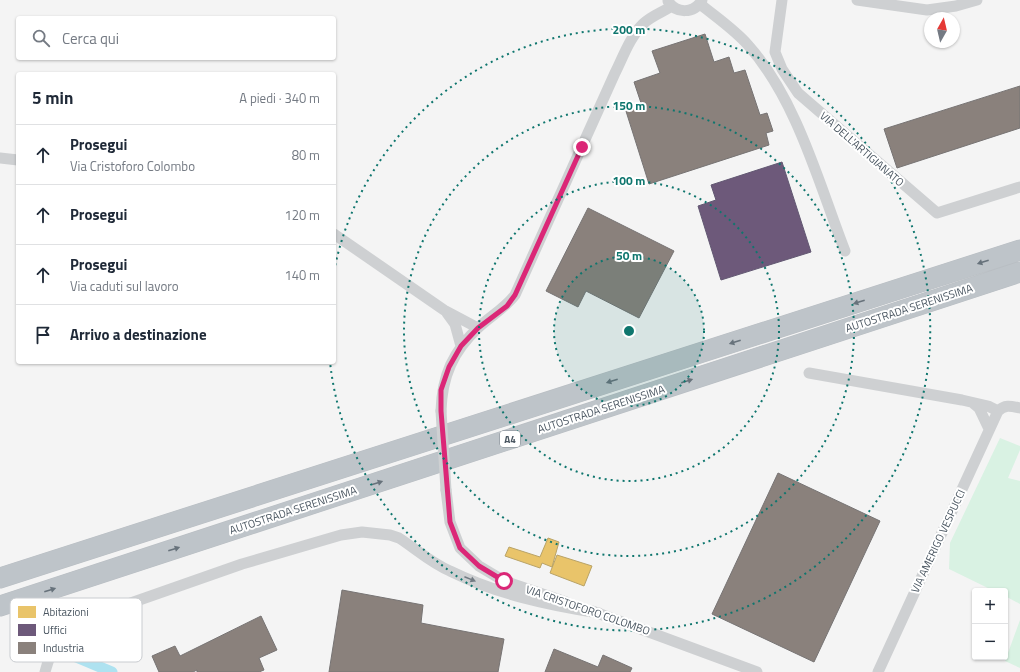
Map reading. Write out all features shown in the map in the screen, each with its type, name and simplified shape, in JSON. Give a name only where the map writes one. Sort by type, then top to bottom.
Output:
[{"type":"highway","name":"AUTOSTRADA SERENISSIMA","points":[[0,578],[1020,250]]},
{"type":"highway","name":"AUTOSTRADA SERENISSIMA","points":[[24,598],[1020,272]]},
{"type":"highway","name":"AUTOSTRADA SERENISSIMA","points":[[0,606],[10,603]]},
{"type":"street","name":"VIA DELL'ARTIGIANATO","points":[[782,0],[775,52],[782,69],[798,93],[937,213],[1020,187]]},
{"type":"street","points":[[857,0],[928,10],[956,6],[976,0]]},
{"type":"street","points":[[670,3],[678,10],[690,11],[701,2],[748,45],[765,66],[787,102],[845,251]]},
{"type":"street","name":"VIA CRISTOFORO COLOMBO","points":[[670,3],[642,25],[634,37],[515,295],[507,306],[478,328],[461,346],[449,367],[441,390],[441,411],[446,490],[450,522],[460,548],[479,566],[504,581],[599,613],[757,672]]},
{"type":"street","points":[[0,158],[16,160]]},
{"type":"street","points":[[336,235],[444,310],[478,328]]},
{"type":"street","points":[[444,310],[455,324],[461,346]]},
{"type":"street","points":[[809,373],[972,402],[998,411],[1002,407],[1008,405],[1020,408]]},
{"type":"street","points":[[972,402],[979,408],[989,429]]},
{"type":"street","name":"VIA AMERIGO VESPUCCI","points":[[878,672],[998,411]]},
{"type":"street","points":[[142,599],[242,564],[341,535],[362,532],[390,536],[409,545],[434,563],[501,592],[557,606],[599,613]]},
{"type":"street","points":[[45,672],[49,662]]},
{"type":"green space","points":[[1000,438],[1020,446],[1020,450],[1008,478],[1020,481],[1020,604],[1008,598],[1008,588],[988,588],[949,569],[950,543]]},
{"type":"green space","points":[[1020,620],[1020,668],[1005,661],[1008,660],[1008,653]]},
{"type":"building: Abitazioni","points":[[548,538],[559,542],[552,567],[542,563],[540,568],[505,556],[509,547],[540,557]]},
{"type":"building: Abitazioni","points":[[557,555],[592,566],[584,586],[550,573]]},
{"type":"building: Uffici","points":[[782,162],[811,252],[721,280],[698,206],[716,200],[711,185]]},
{"type":"building: Industria","points":[[705,34],[714,62],[729,57],[734,73],[745,70],[760,115],[767,113],[773,131],[766,133],[769,145],[649,184],[625,108],[641,103],[634,82],[660,73],[652,51]]},
{"type":"building: Industria","points":[[1020,86],[1020,128],[897,168],[884,129]]},
{"type":"building: Industria","points":[[588,208],[674,251],[639,318],[586,291],[578,307],[546,291]]},
{"type":"building: Industria","points":[[778,473],[880,521],[814,662],[712,614]]},
{"type":"building: Industria","points":[[342,590],[423,605],[421,623],[504,639],[498,672],[329,672]]},
{"type":"building: Industria","points":[[261,616],[277,650],[259,658],[264,670],[259,672],[197,672],[197,670],[193,672],[159,672],[152,656],[175,646],[180,656]]},
{"type":"building: Industria","points":[[554,649],[598,667],[603,655],[632,668],[630,672],[545,672]]},
{"type":"waterway","points":[[88,662],[112,672]]},
{"type":"route","points":[[504,581],[479,566],[460,548],[450,522],[446,490],[441,390],[449,367],[461,346],[478,328],[507,306],[515,295],[582,147]]}]
